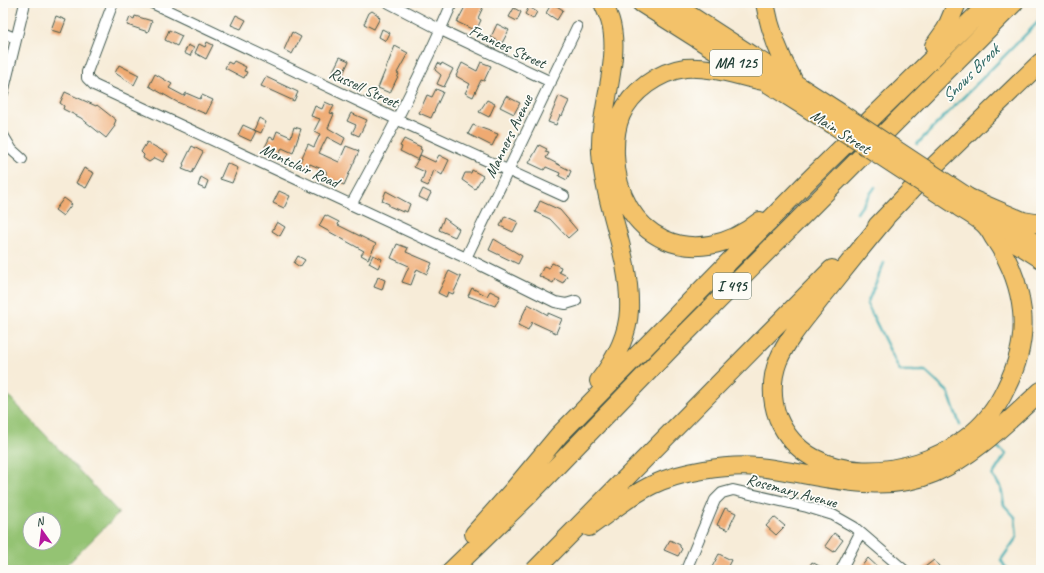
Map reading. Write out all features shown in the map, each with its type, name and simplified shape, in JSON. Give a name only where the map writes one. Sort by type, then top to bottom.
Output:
[{"type":"highway","points":[[444,570],[559,435],[614,362],[627,328],[629,311],[627,274],[602,164],[602,132],[613,44],[610,20],[603,3]]},
{"type":"highway","name":"Main Street","points":[[641,3],[763,81],[836,119],[964,203],[985,224]]},
{"type":"highway","name":"Main Street","points":[[671,3],[795,82],[836,119]]},
{"type":"highway","points":[[765,3],[771,32],[780,57],[795,82]]},
{"type":"highway","points":[[908,82],[946,29],[957,3]]},
{"type":"highway","points":[[559,435],[808,181],[989,3]]},
{"type":"highway","name":"I 495","points":[[452,570],[527,497],[674,345],[1014,3]]},
{"type":"highway","points":[[535,570],[815,286],[885,219],[936,164],[1041,62]]},
{"type":"highway","points":[[763,81],[702,68],[684,68],[658,76],[634,93],[620,115],[614,136],[615,165],[619,188],[630,210],[646,228],[661,239],[682,246],[703,246],[726,242],[754,226],[808,181]]},
{"type":"highway","points":[[964,203],[1023,221],[1041,224]]},
{"type":"highway","points":[[885,219],[791,337],[778,361],[772,394],[778,418],[786,432],[798,446],[825,462],[846,468],[872,471],[900,468],[914,464],[940,454],[953,447],[978,429],[999,401],[1011,379],[1020,348],[1023,317],[1021,300],[1014,272],[1005,253],[985,224]]},
{"type":"highway","points":[[552,552],[624,501],[652,485],[678,476],[711,469],[757,467],[809,476],[880,484],[908,481],[934,474],[969,454],[1041,391]]},
{"type":"main road","name":"Main Street","points":[[964,203],[1041,246]]},
{"type":"main road","name":"Main Street","points":[[985,224],[1041,260]]},
{"type":"street","points":[[3,93],[15,38],[25,3]]},
{"type":"street","name":"Montclair Road","points":[[113,3],[86,72],[90,82],[466,258],[554,302],[566,304],[576,301]]},
{"type":"street","name":"Russell Street","points":[[152,3],[396,119],[564,196]]},
{"type":"street","name":"Frances Street","points":[[389,3],[440,30],[551,82]]},
{"type":"street","points":[[351,205],[396,119],[452,3]]},
{"type":"street","name":"Manners Avenue","points":[[466,258],[577,27]]},
{"type":"street","points":[[3,33],[15,38]]},
{"type":"street","points":[[3,135],[12,150],[22,159]]},
{"type":"street","name":"Rosemary Avenue","points":[[686,570],[715,500],[725,491],[740,491],[820,510],[841,519],[904,570]]},
{"type":"street","points":[[841,570],[860,533]]},
{"type":"green space","points":[[3,390],[119,513],[62,570],[3,570]]},
{"type":"building","points":[[467,3],[485,3],[478,18],[481,20],[476,31],[457,22]]},
{"type":"building","points":[[552,3],[563,10],[557,20],[546,13]]},
{"type":"building","points":[[529,7],[537,12],[533,19],[525,14]]},
{"type":"building","points":[[514,8],[521,12],[517,21],[509,17]]},
{"type":"building","points":[[372,11],[380,18],[374,29],[364,24],[369,13]]},
{"type":"building","points":[[236,15],[246,20],[241,29],[231,25]]},
{"type":"building","points":[[56,16],[66,20],[61,33],[51,30]]},
{"type":"building","points":[[135,16],[152,21],[148,32],[127,25],[130,17],[134,19]]},
{"type":"building","points":[[497,24],[509,30],[502,43],[491,37]]},
{"type":"building","points":[[382,29],[390,33],[386,41],[379,37]]},
{"type":"building","points":[[169,30],[182,36],[177,46],[165,40]]},
{"type":"building","points":[[292,32],[301,37],[292,54],[284,50]]},
{"type":"building","points":[[207,42],[213,45],[206,59],[195,53],[199,44],[205,47]]},
{"type":"building","points":[[188,45],[194,48],[190,56],[184,53]]},
{"type":"building","points":[[395,46],[408,53],[397,73],[399,74],[390,93],[378,88]]},
{"type":"building","points":[[340,57],[349,61],[342,76],[333,71]]},
{"type":"building","points":[[234,61],[246,67],[244,71],[247,72],[244,78],[225,68],[228,62],[232,64]]},
{"type":"building","points":[[481,62],[491,66],[484,81],[481,80],[473,97],[465,93],[470,84],[456,76],[462,63],[477,71]]},
{"type":"building","points":[[438,63],[441,65],[442,63],[453,69],[444,87],[437,84],[441,75],[435,70]]},
{"type":"building","points":[[119,65],[139,75],[134,85],[115,73]]},
{"type":"building","points":[[155,74],[172,84],[169,88],[184,96],[186,93],[200,99],[202,95],[213,100],[206,114],[177,102],[149,86]]},
{"type":"building","points":[[266,77],[298,92],[294,101],[261,86]]},
{"type":"building","points":[[436,89],[443,92],[431,118],[419,113],[427,95],[432,97]]},
{"type":"building","points":[[65,92],[96,106],[97,105],[116,120],[115,126],[106,138],[81,118],[63,109],[64,106],[60,103]]},
{"type":"building","points":[[506,96],[520,103],[514,114],[500,107]]},
{"type":"building","points":[[559,96],[569,101],[562,116],[560,115],[556,125],[548,122]]},
{"type":"building","points":[[487,100],[495,104],[489,117],[479,112]]},
{"type":"building","points":[[325,102],[334,106],[330,113],[334,114],[328,128],[345,138],[342,145],[327,137],[319,153],[339,162],[346,146],[359,151],[344,185],[326,177],[326,171],[310,164],[308,168],[299,164],[308,144],[314,147],[320,134],[314,131],[320,119],[311,116],[315,106],[322,109]]},
{"type":"building","points":[[351,113],[367,120],[359,136],[352,133],[356,125],[347,121]]},
{"type":"building","points":[[259,118],[266,122],[261,133],[254,130]]},
{"type":"building","points":[[243,125],[256,131],[251,141],[238,135]]},
{"type":"building","points":[[473,125],[498,134],[492,146],[468,134]]},
{"type":"building","points":[[294,127],[301,129],[293,153],[282,148],[279,154],[265,147],[270,137],[274,139],[277,131],[291,137]]},
{"type":"building","points":[[404,139],[421,147],[420,149],[422,150],[418,160],[400,151],[402,147],[400,146]]},
{"type":"building","points":[[147,142],[168,154],[163,162],[155,158],[149,162],[143,158],[144,155],[141,152]]},
{"type":"building","points":[[539,145],[547,149],[545,152],[549,153],[546,158],[571,171],[567,180],[559,176],[560,173],[546,167],[544,170],[529,163]]},
{"type":"building","points":[[192,146],[203,152],[192,173],[182,169]]},
{"type":"building","points":[[420,155],[435,162],[439,155],[449,160],[442,175],[434,170],[428,186],[421,183],[425,172],[414,167]]},
{"type":"building","points":[[227,163],[238,168],[232,183],[220,179]]},
{"type":"building","points":[[84,168],[94,173],[86,188],[76,183]]},
{"type":"building","points":[[472,170],[483,176],[475,189],[462,180],[465,173],[471,173]]},
{"type":"building","points":[[201,177],[208,181],[205,189],[198,186]]},
{"type":"building","points":[[423,189],[431,193],[427,201],[419,197]]},
{"type":"building","points":[[279,191],[290,196],[284,208],[273,203]]},
{"type":"building","points":[[386,191],[410,204],[407,212],[403,210],[403,212],[389,206],[389,204],[382,201]]},
{"type":"building","points":[[64,198],[72,204],[63,216],[55,210]]},
{"type":"building","points":[[540,201],[560,210],[577,230],[568,238],[550,219],[535,212]]},
{"type":"building","points":[[325,215],[339,222],[338,225],[376,244],[368,259],[361,255],[364,251],[319,226]]},
{"type":"building","points":[[505,216],[518,222],[513,232],[500,226]]},
{"type":"building","points":[[444,218],[459,229],[455,237],[439,230]]},
{"type":"building","points":[[277,222],[285,227],[280,236],[272,231]]},
{"type":"building","points":[[494,239],[522,256],[518,264],[489,250]]},
{"type":"building","points":[[397,244],[408,248],[406,252],[432,263],[427,274],[417,269],[411,285],[402,282],[409,266],[391,258]]},
{"type":"building","points":[[373,255],[382,259],[378,268],[369,263]]},
{"type":"building","points":[[298,256],[305,260],[300,267],[294,263]]},
{"type":"building","points":[[552,263],[561,267],[559,272],[567,276],[563,283],[555,279],[553,283],[539,276],[544,266],[549,268]]},
{"type":"building","points":[[449,271],[461,277],[453,294],[448,292],[446,297],[438,293]]},
{"type":"building","points":[[378,277],[385,280],[382,290],[374,287]]},
{"type":"building","points":[[472,288],[487,296],[490,291],[500,296],[495,306],[468,296]]},
{"type":"building","points":[[528,304],[548,315],[548,313],[562,319],[556,333],[532,322],[528,330],[518,325]]},
{"type":"building","points":[[725,508],[736,513],[728,530],[717,525]]},
{"type":"building","points":[[774,517],[785,526],[776,535],[766,526]]},
{"type":"building","points":[[834,533],[843,540],[834,552],[825,546]]},
{"type":"building","points":[[670,540],[680,545],[682,549],[678,556],[664,550]]},
{"type":"building","points":[[719,554],[731,560],[726,570],[717,570],[712,567]]},
{"type":"building","points":[[868,558],[881,570],[865,570],[861,567]]},
{"type":"building","points":[[934,560],[942,570],[921,570]]},
{"type":"building","points":[[812,562],[826,570],[807,570]]},
{"type":"waterway","name":"Snows Brook","points":[[917,144],[1041,19]]},
{"type":"waterway","name":"Snows Brook","points":[[857,213],[875,187]]},
{"type":"waterway","name":"Snows Brook","points":[[884,263],[867,304],[900,371],[925,371],[948,392],[960,425]]},
{"type":"waterway","name":"Snows Brook","points":[[996,446],[1006,454],[992,476],[1001,487],[1004,505],[1015,517],[1017,537],[1001,560],[1007,570]]}]
